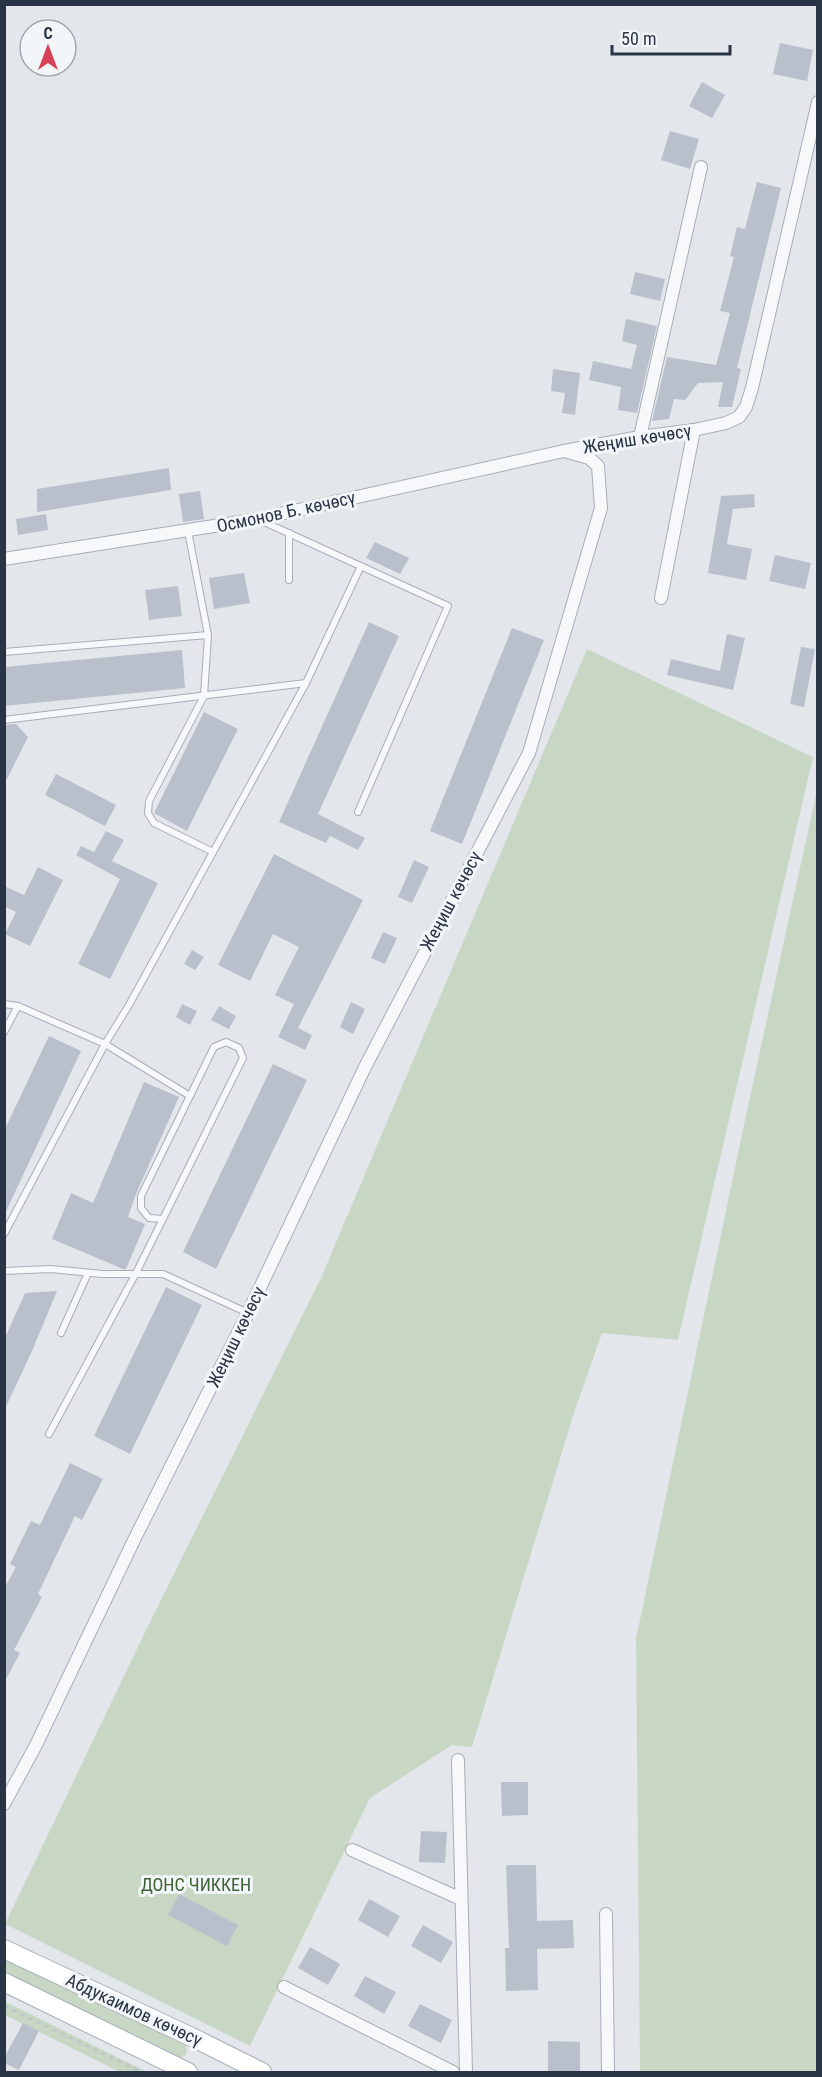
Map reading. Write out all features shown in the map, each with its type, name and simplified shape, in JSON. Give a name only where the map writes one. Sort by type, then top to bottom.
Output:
[{"type":"main road","name":"Абдукаимов көчөсү","points":[[4,1949],[200,2041],[262,2073]]},
{"type":"main road","name":"Абдукаимов көчөсү","points":[[4,1982],[187,2072]]},
{"type":"main road","points":[[187,2072],[200,2041]]},
{"type":"street","name":"Жеңиш көчөсү","points":[[564,451],[694,430],[726,423],[740,417],[753,388],[818,102]]},
{"type":"street","points":[[640,437],[701,167]]},
{"type":"street","points":[[661,598],[694,430]]},
{"type":"street","name":"Жеңиш көчөсү","points":[[4,1803],[36,1745],[128,1551],[248,1313],[365,1067],[529,753],[601,508],[598,466],[589,458],[564,451]]},
{"type":"street","name":"Осмонов Б. көчөсү","points":[[4,559],[258,519],[564,451]]},
{"type":"street","points":[[458,1760],[466,2073]]},
{"type":"street","points":[[352,1850],[461,1899]]},
{"type":"street","points":[[606,1914],[608,2073]]},
{"type":"street","points":[[284,1987],[453,2073]]},
{"type":"lane","points":[[258,519],[448,606],[358,812]]},
{"type":"lane","points":[[188,531],[208,635],[204,696],[149,801],[148,813],[154,823],[213,852]]},
{"type":"lane","points":[[289,580],[290,533]]},
{"type":"lane","points":[[4,1234],[105,1044],[129,1005],[306,683],[361,566]]},
{"type":"lane","points":[[4,652],[208,635]]},
{"type":"lane","points":[[4,720],[306,683]]},
{"type":"lane","points":[[4,1004],[18,1006],[105,1044],[190,1096]]},
{"type":"lane","points":[[4,1032],[18,1006]]},
{"type":"lane","points":[[49,1434],[136,1273],[163,1219],[243,1058],[239,1048],[226,1042],[214,1047],[141,1196],[141,1208],[149,1218],[163,1219]]},
{"type":"lane","points":[[4,1271],[51,1269],[88,1273],[163,1274],[248,1313]]},
{"type":"lane","points":[[61,1333],[88,1273]]},
{"type":"path","points":[[4,2014],[6,2007],[142,2073]]},
{"type":"green space","points":[[587,649],[813,757],[678,1340],[602,1333],[573,1416],[472,1747],[452,1745],[370,1798],[250,2046],[5,1924],[148,1626],[321,1278]]},
{"type":"green space","points":[[817,790],[817,2072],[640,2072],[636,1639]]},
{"type":"green space","points":[[4,1956],[185,2045],[186,2055],[178,2059],[5,1973]]},
{"type":"green space","points":[[4,2001],[147,2072],[120,2072],[5,2015]]},
{"type":"building","points":[[780,43],[813,50],[807,81],[773,74]]},
{"type":"building","points":[[702,82],[725,95],[712,118],[689,106]]},
{"type":"building","points":[[670,131],[699,139],[690,169],[661,160]]},
{"type":"building","points":[[757,182],[781,188],[737,368],[741,369],[732,407],[718,407],[723,382],[698,383],[685,400],[674,399],[669,419],[652,421],[667,357],[716,365],[730,313],[720,311],[734,257],[730,256],[737,227],[745,229]]},
{"type":"building","points":[[635,272],[665,279],[660,301],[630,294]]},
{"type":"building","points":[[626,319],[657,326],[637,413],[618,410],[621,387],[589,380],[593,361],[631,369],[637,345],[622,341]]},
{"type":"building","points":[[553,369],[580,373],[575,415],[562,413],[565,393],[551,391]]},
{"type":"building","points":[[169,468],[171,490],[37,512],[37,489]]},
{"type":"building","points":[[200,491],[204,519],[183,522],[179,494]]},
{"type":"building","points":[[754,494],[755,507],[733,509],[727,544],[752,549],[746,580],[708,573],[721,496]]},
{"type":"building","points":[[46,514],[48,530],[18,535],[16,519]]},
{"type":"building","points":[[375,542],[409,558],[400,574],[366,558]]},
{"type":"building","points":[[775,555],[811,563],[805,589],[769,581]]},
{"type":"building","points":[[244,573],[250,603],[214,609],[209,578]]},
{"type":"building","points":[[178,586],[182,616],[149,620],[145,590]]},
{"type":"building","points":[[369,622],[399,636],[318,814],[365,838],[358,850],[330,836],[326,843],[279,822]]},
{"type":"building","points":[[512,628],[544,640],[462,844],[430,831]]},
{"type":"building","points":[[727,634],[745,638],[733,690],[667,675],[671,659],[720,671]]},
{"type":"building","points":[[801,647],[815,649],[804,707],[790,704]]},
{"type":"building","points":[[182,650],[185,688],[4,706],[4,667]]},
{"type":"building","points":[[204,712],[238,729],[187,831],[154,813]]},
{"type":"building","points":[[16,724],[28,737],[4,785],[4,725]]},
{"type":"building","points":[[56,774],[116,805],[105,826],[45,795]]},
{"type":"building","points":[[106,831],[124,840],[112,861],[158,883],[110,979],[78,964],[120,879],[76,855],[81,846],[94,852]]},
{"type":"building","points":[[274,854],[363,900],[298,1028],[312,1035],[305,1050],[278,1037],[294,1004],[275,995],[299,947],[273,934],[250,981],[218,965]]},
{"type":"building","points":[[414,860],[429,867],[412,903],[398,897]]},
{"type":"building","points":[[38,867],[63,880],[30,946],[5,934],[16,912],[4,906],[4,886],[24,895]]},
{"type":"building","points":[[383,932],[397,938],[385,964],[371,958]]},
{"type":"building","points":[[192,950],[204,957],[195,970],[184,964]]},
{"type":"building","points":[[351,1002],[365,1009],[353,1034],[340,1027]]},
{"type":"building","points":[[182,1004],[197,1011],[190,1025],[176,1017]]},
{"type":"building","points":[[219,1006],[236,1016],[229,1029],[211,1020]]},
{"type":"building","points":[[49,1036],[81,1051],[4,1216],[4,1131]]},
{"type":"building","points":[[273,1064],[307,1080],[216,1269],[183,1252]]},
{"type":"building","points":[[144,1082],[179,1097],[128,1217],[145,1224],[126,1269],[123,1269],[52,1239],[71,1193],[93,1203]]},
{"type":"building","points":[[166,1287],[202,1305],[130,1454],[94,1436]]},
{"type":"building","points":[[57,1291],[4,1411],[4,1340],[25,1293]]},
{"type":"building","points":[[70,1463],[103,1479],[82,1520],[75,1516],[38,1594],[42,1597],[14,1650],[20,1653],[4,1683],[4,1589],[16,1567],[10,1564],[31,1521],[40,1525]]},
{"type":"building","points":[[501,1782],[528,1782],[528,1815],[502,1816]]},
{"type":"building","points":[[421,1831],[447,1832],[445,1863],[419,1862]]},
{"type":"building","points":[[506,1865],[536,1865],[537,1921],[573,1920],[574,1948],[537,1949],[538,1990],[506,1991],[505,1948],[509,1948]]},
{"type":"building","name":"ДОНС ЧИККЕН","points":[[179,1894],[238,1925],[227,1946],[168,1915]]},
{"type":"building","points":[[369,1899],[400,1916],[388,1937],[358,1920]]},
{"type":"building","points":[[423,1925],[453,1942],[441,1963],[411,1946]]},
{"type":"building","points":[[310,1947],[340,1964],[328,1985],[298,1968]]},
{"type":"building","points":[[365,1976],[396,1992],[384,2014],[354,1996]]},
{"type":"building","points":[[420,2004],[452,2020],[441,2043],[408,2026]]},
{"type":"building","points":[[23,2023],[39,2031],[19,2070],[4,2063],[4,2058]]},
{"type":"building","points":[[548,2041],[580,2042],[580,2073],[548,2073]]}]
